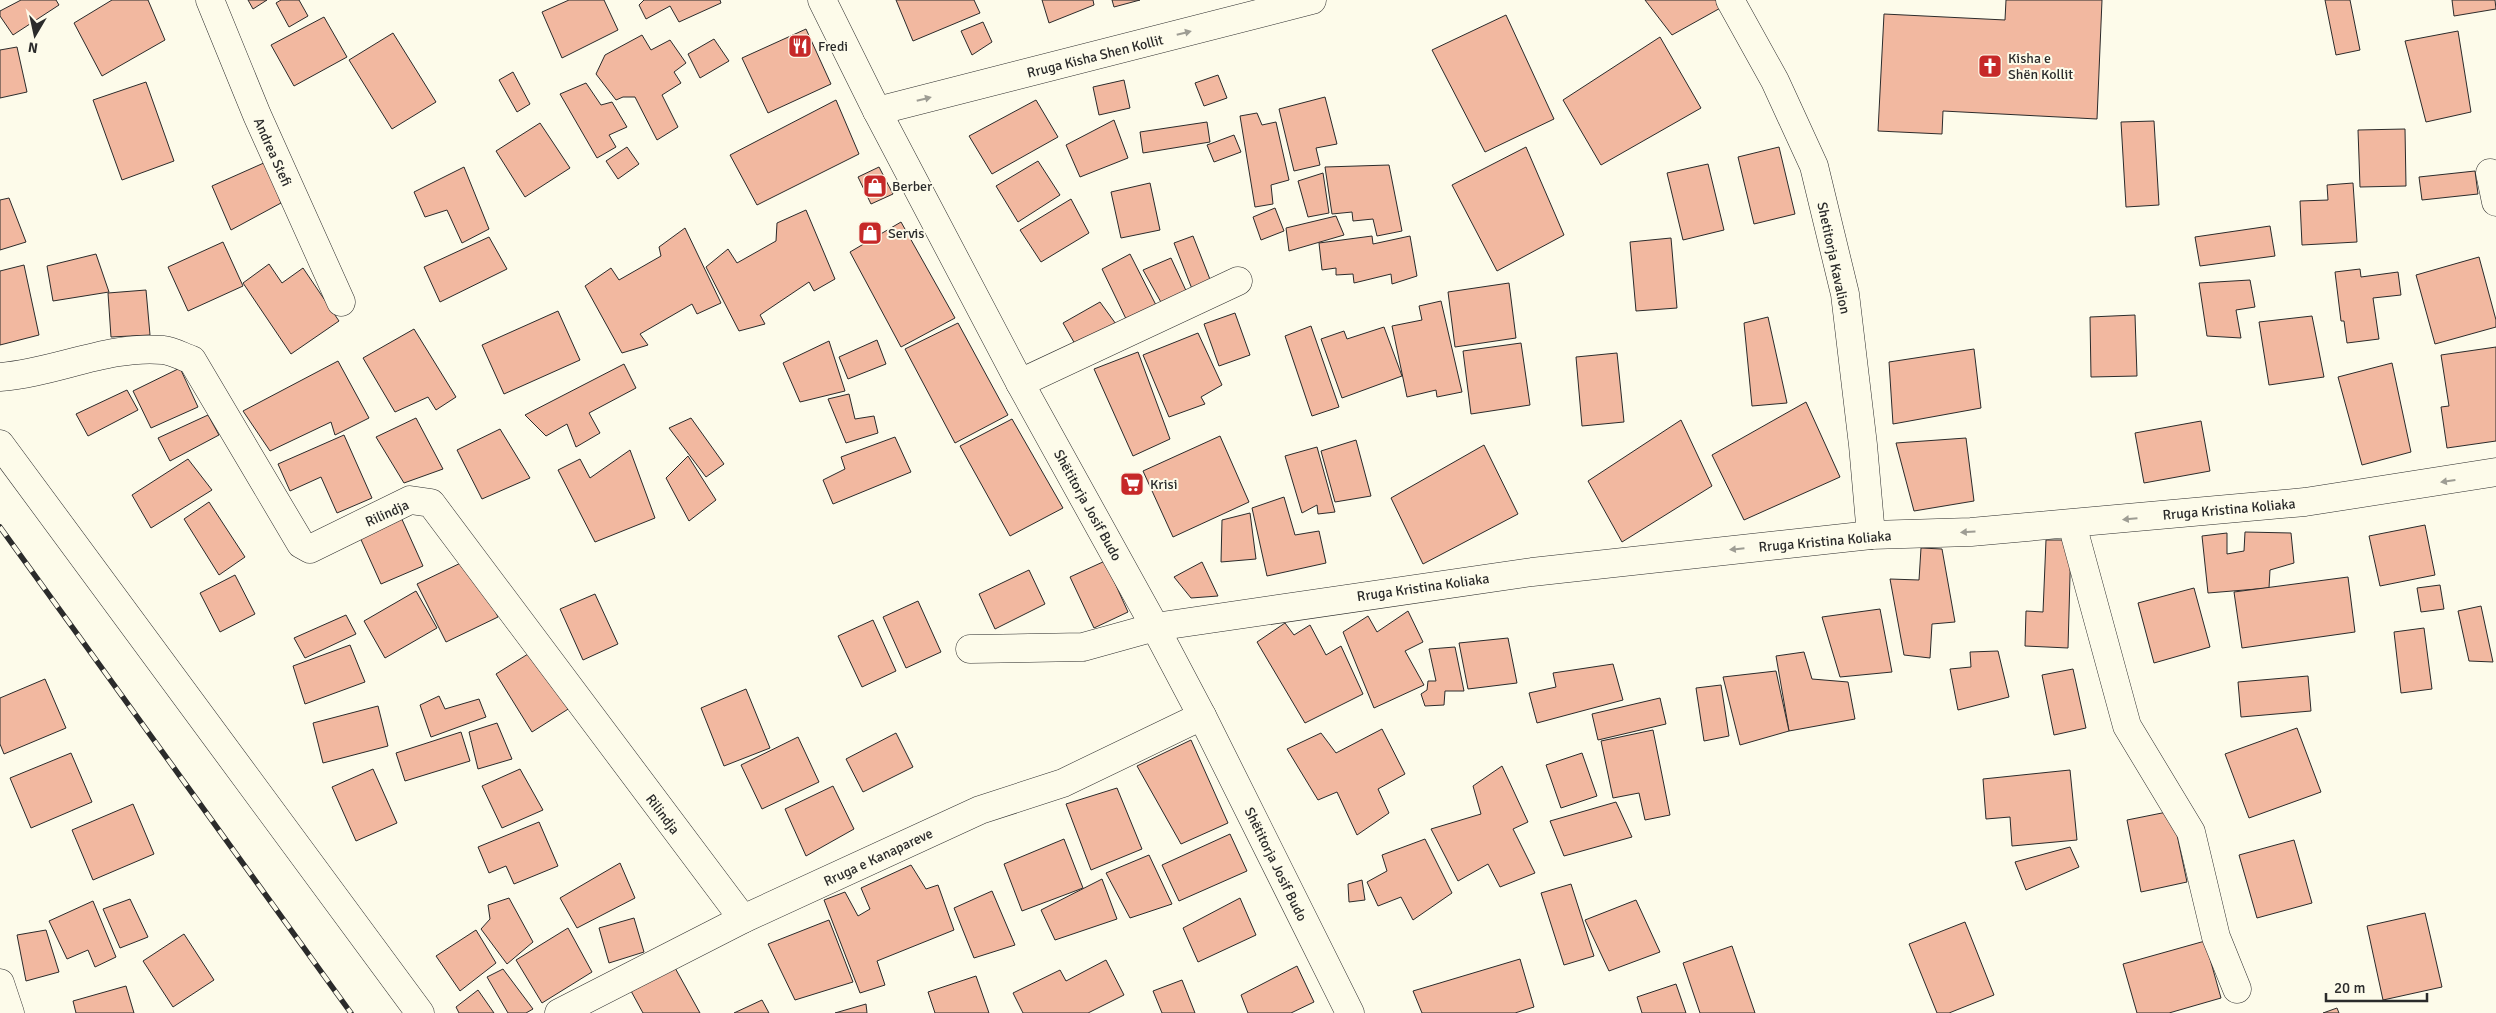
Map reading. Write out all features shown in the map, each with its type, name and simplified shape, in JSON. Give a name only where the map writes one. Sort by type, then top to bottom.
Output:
[{"type":"street","name":"Andrea Stefi","points":[[210,0],[257,115],[341,302]]},
{"type":"street","name":"Shëtitorja Josif Budo","points":[[822,0],[877,111],[1020,383],[1156,627],[1350,1013]]},
{"type":"street","name":"Rruga Kisha Shen Kollit","points":[[877,111],[1312,0]]},
{"type":"street","name":"Shetitorja Kavalion","points":[[1730,0],[1775,81],[1814,166],[1845,294],[1863,446],[1871,535]]},
{"type":"street","points":[[2490,174],[2496,202]]},
{"type":"street","points":[[1020,383],[1238,281]]},
{"type":"street","name":"Rilindja","points":[[0,377],[28,375],[126,351],[165,350],[192,360],[301,544],[310,549],[410,500],[431,503],[443,522],[743,919]]},
{"type":"street","points":[[0,444],[420,1013]]},
{"type":"street","name":"Rruga Kristina Koliaka","points":[[970,649],[1083,647],[1156,627],[1532,572],[1871,535],[1971,532],[2305,502],[2496,472]]},
{"type":"street","points":[[2072,524],[2127,726],[2190,832],[2216,937],[2237,989]]},
{"type":"street","name":"Rruga e Kanapareve","points":[[559,1013],[743,919],[980,810],[1063,783],[1202,716]]},
{"type":"street","points":[[0,983],[10,1013]]},
{"type":"building","points":[[21,0],[56,0],[59,5],[13,35],[0,16],[0,11]]},
{"type":"building","points":[[112,0],[148,0],[165,40],[102,76],[74,23]]},
{"type":"building","points":[[248,0],[267,0],[253,9]]},
{"type":"building","points":[[281,0],[299,0],[308,16],[289,27],[276,3]]},
{"type":"building","points":[[569,0],[604,0],[618,30],[562,58],[542,12]]},
{"type":"building","points":[[644,0],[720,0],[721,3],[679,22],[670,6],[646,19],[639,5]]},
{"type":"building","points":[[896,0],[974,0],[980,13],[913,41]]},
{"type":"building","points":[[1042,0],[1093,0],[1094,5],[1049,23]]},
{"type":"building","points":[[1112,0],[1140,0],[1114,7]]},
{"type":"building","points":[[1645,0],[1720,0],[1724,6],[1672,35]]},
{"type":"building","name":"Kisha e Shën Kollit","points":[[2006,0],[2102,0],[2097,119],[1943,111],[1942,134],[1878,131],[1884,14],[2005,20]]},
{"type":"building","points":[[2325,0],[2350,0],[2360,50],[2336,55]]},
{"type":"building","points":[[2452,0],[2495,0],[2496,9],[2454,16]]},
{"type":"building","points":[[1506,15],[1554,119],[1485,152],[1432,50]]},
{"type":"building","points":[[324,17],[347,57],[294,86],[271,45]]},
{"type":"building","points":[[983,22],[992,42],[972,55],[961,31]]},
{"type":"building","points":[[806,29],[831,84],[768,113],[742,58]]},
{"type":"building","points":[[2458,31],[2471,112],[2426,122],[2405,41]]},
{"type":"building","points":[[393,33],[436,102],[392,129],[349,60]]},
{"type":"building","points":[[642,35],[651,50],[670,40],[686,63],[674,72],[681,83],[662,95],[678,127],[657,140],[635,97],[623,97],[616,100],[596,74],[605,55]]},
{"type":"building","points":[[1660,37],[1701,108],[1601,165],[1563,100]]},
{"type":"building","points":[[714,39],[729,61],[700,78],[688,54]]},
{"type":"building","points":[[17,47],[27,92],[0,98],[0,50]]},
{"type":"building","points":[[513,72],[530,104],[517,112],[499,80]]},
{"type":"building","points":[[1218,75],[1227,98],[1204,106],[1195,83]]},
{"type":"building","points":[[1124,80],[1130,108],[1099,115],[1093,87]]},
{"type":"building","points":[[146,82],[174,161],[122,180],[93,100]]},
{"type":"building","points":[[586,83],[601,105],[612,102],[627,127],[609,135],[616,147],[597,158],[560,94]]},
{"type":"building","points":[[1325,97],[1337,144],[1316,148],[1320,165],[1294,171],[1279,109]]},
{"type":"building","points":[[836,100],[859,154],[757,205],[730,155]]},
{"type":"building","points":[[1036,100],[1058,137],[992,174],[969,136]]},
{"type":"building","points":[[1257,113],[1262,125],[1276,122],[1289,180],[1271,185],[1273,204],[1255,207],[1240,116]]},
{"type":"building","points":[[1114,120],[1128,158],[1080,177],[1066,145]]},
{"type":"building","points":[[2154,121],[2159,205],[2126,207],[2121,122]]},
{"type":"building","points":[[1207,122],[1210,142],[1143,153],[1140,132]]},
{"type":"building","points":[[540,123],[570,168],[525,197],[496,151]]},
{"type":"building","points":[[2405,129],[2406,186],[2360,187],[2358,130]]},
{"type":"building","points":[[1234,135],[1241,152],[1214,162],[1207,145]]},
{"type":"building","points":[[627,147],[639,164],[618,179],[606,161]]},
{"type":"building","points":[[1526,147],[1564,235],[1497,271],[1452,185]]},
{"type":"building","points":[[1779,147],[1795,214],[1754,224],[1738,157]]},
{"type":"building","points":[[1038,161],[1060,195],[1018,222],[996,186]]},
{"type":"building","points":[[266,162],[281,203],[231,230],[212,186]]},
{"type":"building","points":[[1708,164],[1724,230],[1683,240],[1667,173]]},
{"type":"building","points":[[1389,165],[1402,231],[1377,236],[1373,219],[1353,221],[1352,212],[1332,214],[1325,167]]},
{"type":"building","points":[[464,167],[489,229],[462,243],[447,210],[425,217],[414,192]]},
{"type":"building","name":"Berber","points":[[879,167],[893,194],[871,204],[858,177]]},
{"type":"building","points":[[2475,171],[2478,194],[2422,200],[2419,177]]},
{"type":"building","points":[[1323,173],[1329,213],[1308,217],[1298,181]]},
{"type":"building","points":[[1150,183],[1160,230],[1121,238],[1111,192]]},
{"type":"building","points":[[2353,183],[2357,242],[2302,245],[2300,201],[2328,200],[2327,185]]},
{"type":"building","points":[[9,198],[26,242],[0,250],[0,200]]},
{"type":"building","points":[[1071,199],[1089,233],[1041,262],[1020,230]]},
{"type":"building","points":[[1275,208],[1284,231],[1261,240],[1253,217]]},
{"type":"building","points":[[806,210],[835,279],[814,291],[809,282],[760,315],[765,324],[739,331],[706,267],[728,249],[737,263],[776,241],[777,223]]},
{"type":"building","points":[[1336,216],[1344,235],[1289,251],[1286,228]]},
{"type":"building","points":[[901,222],[955,318],[901,347],[850,252]]},
{"type":"building","points":[[2270,226],[2275,256],[2200,266],[2195,237]]},
{"type":"building","points":[[685,228],[721,303],[697,314],[692,304],[640,334],[648,345],[622,353],[585,286],[611,268],[619,280],[661,256],[659,247]]},
{"type":"building","points":[[1193,236],[1213,287],[1194,294],[1174,243]]},
{"type":"building","points":[[1372,236],[1373,244],[1410,236],[1417,276],[1392,284],[1391,274],[1354,283],[1353,274],[1336,275],[1336,268],[1322,270],[1319,243]]},
{"type":"building","points":[[489,237],[507,269],[440,302],[424,267]]},
{"type":"building","points":[[1671,238],[1677,308],[1636,311],[1630,242]]},
{"type":"building","points":[[223,242],[243,286],[188,311],[168,267]]},
{"type":"building","points":[[96,254],[109,292],[53,301],[47,266]]},
{"type":"building","points":[[1130,254],[1158,309],[1128,323],[1102,269]]},
{"type":"building","points":[[2479,257],[2496,320],[2496,327],[2435,344],[2416,275]]},
{"type":"building","points":[[1171,258],[1188,295],[1162,304],[1143,270]]},
{"type":"building","points":[[269,264],[282,283],[303,268],[339,321],[291,354],[243,283]]},
{"type":"building","points":[[24,265],[39,335],[0,345],[0,271]]},
{"type":"building","points":[[2360,269],[2361,277],[2398,272],[2401,295],[2373,298],[2379,339],[2347,343],[2344,321],[2341,321],[2335,272]]},
{"type":"building","points":[[2250,280],[2255,307],[2236,310],[2241,338],[2207,336],[2199,283]]},
{"type":"building","points":[[1509,283],[1516,338],[1455,347],[1448,292]]},
{"type":"building","points":[[146,290],[150,335],[111,337],[108,293]]},
{"type":"building","points":[[1441,301],[1462,392],[1437,397],[1436,390],[1407,397],[1392,326],[1422,320],[1419,306]]},
{"type":"building","points":[[1100,302],[1121,331],[1079,351],[1063,323]]},
{"type":"building","points":[[558,311],[580,360],[504,394],[482,345]]},
{"type":"building","points":[[1235,313],[1250,355],[1219,366],[1204,324]]},
{"type":"building","points":[[2135,315],[2137,376],[2091,377],[2090,317]]},
{"type":"building","points":[[2312,316],[2324,377],[2269,385],[2259,322]]},
{"type":"building","points":[[1768,317],[1787,403],[1752,406],[1744,323]]},
{"type":"building","points":[[958,323],[1008,415],[955,443],[905,349]]},
{"type":"building","points":[[1311,326],[1339,407],[1312,416],[1285,336]]},
{"type":"building","points":[[1384,327],[1402,376],[1342,398],[1321,339],[1344,331],[1347,339]]},
{"type":"building","points":[[414,329],[456,397],[436,410],[428,397],[395,412],[363,358]]},
{"type":"building","points":[[1198,333],[1222,385],[1201,397],[1205,404],[1169,417],[1143,355]]},
{"type":"building","points":[[877,340],[886,364],[848,379],[839,357]]},
{"type":"building","points":[[829,341],[845,391],[800,402],[783,363]]},
{"type":"building","points":[[1521,343],[1530,405],[1471,414],[1463,351]]},
{"type":"building","points":[[2496,347],[2496,441],[2447,448],[2441,407],[2449,406],[2441,355]]},
{"type":"building","points":[[1974,349],[1981,408],[1893,424],[1889,362]]},
{"type":"building","points":[[1138,352],[1170,439],[1133,456],[1094,369]]},
{"type":"building","points":[[1617,353],[1624,422],[1582,426],[1576,357]]},
{"type":"building","points":[[338,361],[369,418],[335,435],[331,422],[270,451],[243,411]]},
{"type":"building","points":[[2392,363],[2411,452],[2362,465],[2338,377]]},
{"type":"building","points":[[624,364],[636,388],[589,413],[600,433],[576,447],[567,424],[546,436],[525,415]]},
{"type":"building","points":[[180,368],[198,407],[151,428],[133,391]]},
{"type":"building","points":[[127,390],[138,410],[88,436],[76,414]]},
{"type":"building","points":[[849,394],[855,419],[874,416],[878,433],[846,443],[828,399]]},
{"type":"building","points":[[1806,402],[1840,477],[1744,520],[1712,455]]},
{"type":"building","points":[[208,415],[219,435],[170,461],[158,438]]},
{"type":"building","points":[[416,418],[443,469],[404,483],[376,437]]},
{"type":"building","points":[[691,418],[724,464],[706,477],[669,428]]},
{"type":"building","points":[[1012,419],[1063,508],[1010,536],[960,446]]},
{"type":"building","points":[[1681,420],[1712,486],[1622,542],[1588,481]]},
{"type":"building","points":[[2201,421],[2210,471],[2144,483],[2135,433]]},
{"type":"building","points":[[500,429],[530,478],[482,499],[457,450]]},
{"type":"building","points":[[344,435],[372,498],[337,513],[321,477],[290,491],[278,464]]},
{"type":"building","points":[[1220,436],[1249,502],[1173,537],[1143,471]]},
{"type":"building","points":[[895,437],[911,472],[833,504],[823,480],[845,469],[841,457]]},
{"type":"building","points":[[1966,438],[1974,501],[1914,511],[1896,443]]},
{"type":"building","points":[[1356,440],[1371,496],[1335,502],[1321,451]]},
{"type":"building","points":[[1484,445],[1518,514],[1423,564],[1391,498]]},
{"type":"building","points":[[1317,447],[1335,512],[1318,514],[1317,505],[1302,513],[1285,456]]},
{"type":"building","points":[[630,450],[655,518],[595,542],[558,470],[580,459],[590,478]]},
{"type":"building","points":[[688,456],[716,500],[689,521],[666,478]]},
{"type":"building","points":[[188,459],[212,490],[151,528],[132,495]]},
{"type":"building","points":[[1284,497],[1295,535],[1319,531],[1326,563],[1267,576],[1252,508]]},
{"type":"building","points":[[209,502],[245,557],[219,575],[184,519]]},
{"type":"building","points":[[1250,513],[1256,559],[1221,562],[1222,520]]},
{"type":"building","points":[[400,515],[423,566],[381,584],[358,533]]},
{"type":"building","points":[[2425,525],[2435,575],[2380,586],[2369,536]]},
{"type":"building","points":[[2245,532],[2291,533],[2294,563],[2270,570],[2269,588],[2208,593],[2202,536],[2227,533],[2227,554],[2244,551]]},
{"type":"building","points":[[2046,540],[2071,540],[2068,648],[2025,646],[2026,611],[2043,612]]},
{"type":"building","points":[[1921,548],[1942,549],[1955,622],[1932,624],[1930,658],[1904,655],[1890,579],[1919,580]]},
{"type":"building","points":[[469,559],[498,617],[446,642],[417,584]]},
{"type":"building","points":[[1105,561],[1128,612],[1094,628],[1070,577]]},
{"type":"building","points":[[1202,562],[1218,596],[1191,598],[1174,577]]},
{"type":"building","points":[[1029,570],[1045,604],[995,629],[979,594]]},
{"type":"building","points":[[235,575],[255,614],[220,632],[200,593]]},
{"type":"building","points":[[2348,577],[2355,632],[2242,648],[2234,592]]},
{"type":"building","points":[[2440,585],[2444,609],[2421,612],[2417,588]]},
{"type":"building","points":[[2194,588],[2210,647],[2154,663],[2138,603]]},
{"type":"building","points":[[416,591],[437,628],[385,658],[364,621]]},
{"type":"building","points":[[595,594],[618,644],[583,660],[560,609]]},
{"type":"building","points":[[918,601],[941,652],[906,668],[883,617]]},
{"type":"building","points":[[2481,606],[2493,662],[2469,661],[2458,611]]},
{"type":"building","points":[[1880,609],[1892,672],[1840,677],[1822,617]]},
{"type":"building","points":[[1408,611],[1423,642],[1405,651],[1424,685],[1374,708],[1343,632],[1368,616],[1377,632]]},
{"type":"building","points":[[346,615],[356,634],[305,658],[294,638]]},
{"type":"building","points":[[873,620],[896,671],[862,687],[838,636]]},
{"type":"building","points":[[1285,623],[1294,635],[1310,625],[1326,655],[1341,646],[1363,694],[1305,723],[1257,642]]},
{"type":"building","points":[[2424,628],[2432,689],[2401,693],[2394,632]]},
{"type":"building","points":[[1508,638],[1517,683],[1468,689],[1459,643]]},
{"type":"building","points":[[350,645],[365,682],[305,704],[293,666]]},
{"type":"building","points":[[1455,647],[1464,691],[1445,691],[1444,705],[1425,706],[1421,694],[1427,690],[1428,681],[1436,681],[1429,649]]},
{"type":"building","points":[[536,649],[573,706],[532,732],[496,674]]},
{"type":"building","points":[[1998,651],[2009,697],[1958,710],[1950,669],[1971,667],[1970,652]]},
{"type":"building","points":[[1804,652],[1812,679],[1848,682],[1855,719],[1789,731],[1776,656]]},
{"type":"building","points":[[1613,664],[1623,700],[1537,723],[1529,693],[1556,687],[1553,673]]},
{"type":"building","points":[[2073,669],[2086,728],[2054,735],[2042,675]]},
{"type":"building","points":[[1776,671],[1789,731],[1740,745],[1723,677]]},
{"type":"building","points":[[2308,676],[2311,711],[2241,717],[2238,682]]},
{"type":"building","points":[[45,679],[66,728],[4,754],[0,744],[0,698]]},
{"type":"building","points":[[1721,685],[1729,736],[1704,741],[1696,688]]},
{"type":"building","points":[[746,689],[770,748],[724,766],[701,708]]},
{"type":"building","points":[[439,696],[445,709],[479,699],[486,717],[431,737],[420,705]]},
{"type":"building","points":[[1660,698],[1666,724],[1598,740],[1592,714]]},
{"type":"building","points":[[378,706],[388,746],[323,763],[313,723]]},
{"type":"building","points":[[497,723],[512,759],[478,769],[469,732]]},
{"type":"building","points":[[2297,728],[2321,792],[2249,818],[2225,754]]},
{"type":"building","points":[[1382,729],[1405,774],[1378,789],[1389,813],[1357,835],[1337,792],[1318,800],[1287,749],[1321,733],[1336,753]]},
{"type":"building","points":[[1653,730],[1670,815],[1645,820],[1639,793],[1613,798],[1601,741]]},
{"type":"building","points":[[461,732],[470,761],[405,781],[396,753]]},
{"type":"building","points":[[896,733],[913,767],[863,792],[846,759]]},
{"type":"building","points":[[798,737],[819,782],[762,809],[741,765]]},
{"type":"building","points":[[1191,740],[1228,823],[1181,844],[1137,766]]},
{"type":"building","points":[[71,753],[92,802],[31,828],[10,778]]},
{"type":"building","points":[[1582,753],[1597,796],[1561,808],[1546,765]]},
{"type":"building","points":[[1502,766],[1528,822],[1513,829],[1535,873],[1500,887],[1488,864],[1458,881],[1431,829],[1481,814],[1473,786]]},
{"type":"building","points":[[373,769],[397,823],[356,841],[332,787]]},
{"type":"building","points":[[520,769],[543,810],[502,828],[482,786]]},
{"type":"building","points":[[2070,770],[2077,840],[2012,846],[2010,817],[1986,819],[1983,779]]},
{"type":"building","points":[[833,786],[854,829],[806,856],[785,809]]},
{"type":"building","points":[[1117,788],[1142,849],[1091,870],[1066,804]]},
{"type":"building","points":[[1616,802],[1632,837],[1564,856],[1550,821]]},
{"type":"building","points":[[133,804],[154,854],[93,880],[72,830]]},
{"type":"building","points":[[2172,811],[2187,882],[2141,892],[2127,820]]},
{"type":"building","points":[[539,822],[558,866],[514,884],[506,866],[489,873],[478,847]]},
{"type":"building","points":[[1230,834],[1247,871],[1179,901],[1162,865]]},
{"type":"building","points":[[1064,839],[1083,888],[1022,911],[1004,864]]},
{"type":"building","points":[[1425,839],[1452,893],[1413,920],[1401,897],[1378,906],[1367,882],[1387,871],[1382,855]]},
{"type":"building","points":[[2294,840],[2312,903],[2257,918],[2239,855]]},
{"type":"building","points":[[2070,847],[2079,867],[2026,890],[2015,862]]},
{"type":"building","points":[[1149,855],[1172,904],[1130,918],[1106,873]]},
{"type":"building","points":[[620,863],[635,898],[577,928],[560,898]]},
{"type":"building","points":[[911,865],[926,889],[938,885],[954,930],[877,961],[885,985],[860,993],[824,900],[845,892],[858,916],[870,909],[861,888]]},
{"type":"building","points":[[1102,879],[1117,919],[1055,940],[1041,910]]},
{"type":"building","points":[[1362,880],[1365,900],[1349,902],[1348,884]]},
{"type":"building","points":[[1571,884],[1594,956],[1564,965],[1541,893]]},
{"type":"building","points":[[992,891],[1015,945],[974,958],[954,908]]},
{"type":"building","points":[[509,898],[533,942],[507,964],[481,929],[490,919],[488,905]]},
{"type":"building","points":[[1240,898],[1256,935],[1198,962],[1183,928]]},
{"type":"building","points":[[130,899],[148,937],[120,948],[103,909]]},
{"type":"building","points":[[1636,900],[1660,952],[1609,971],[1585,920]]},
{"type":"building","points":[[93,901],[116,957],[95,967],[88,950],[67,959],[49,921]]},
{"type":"building","points":[[2425,913],[2442,987],[2383,1000],[2367,926]]},
{"type":"building","points":[[634,918],[644,952],[609,963],[599,928]]},
{"type":"building","points":[[829,920],[853,982],[795,1000],[768,944]]},
{"type":"building","points":[[1965,922],[1994,995],[1949,1013],[1937,1013],[1909,944]]},
{"type":"building","points":[[568,928],[592,972],[542,1003],[516,960]]},
{"type":"building","points":[[46,930],[59,972],[26,981],[17,935]]},
{"type":"building","points":[[476,930],[496,963],[460,991],[436,956]]},
{"type":"building","points":[[184,934],[214,980],[173,1007],[143,961]]},
{"type":"building","points":[[2205,941],[2221,998],[2169,1013],[2137,1013],[2123,964]]},
{"type":"building","points":[[1732,946],[1755,1013],[1700,1013],[1683,963]]},
{"type":"building","points":[[1520,959],[1534,1007],[1515,1013],[1422,1013],[1413,991]]},
{"type":"building","points":[[1106,960],[1124,995],[1088,1013],[1023,1013],[1013,993],[1060,970],[1066,981]]},
{"type":"building","points":[[674,966],[700,1013],[643,1013],[631,991]]},
{"type":"building","points":[[1297,966],[1314,1002],[1291,1013],[1248,1013],[1241,995]]},
{"type":"building","points":[[503,969],[533,1009],[526,1013],[508,1013],[487,977]]},
{"type":"building","points":[[976,976],[989,1013],[935,1013],[928,992]]},
{"type":"building","points":[[1182,980],[1195,1013],[1162,1013],[1153,991]]},
{"type":"building","points":[[1676,984],[1686,1013],[1642,1013],[1637,997]]},
{"type":"building","points":[[126,986],[134,1013],[76,1013],[73,1001]]},
{"type":"building","points":[[478,990],[494,1013],[459,1013],[456,1007]]},
{"type":"building","points":[[762,1000],[769,1013],[734,1013]]},
{"type":"building","points":[[866,1004],[867,1013],[835,1013]]},
{"type":"building","points":[[2337,1008],[2339,1013],[2323,1013]]},
{"type":"railway","points":[[0,527],[351,1013]]},
{"type":"place","name":"Fredi","points":[[800,46]]},
{"type":"place","name":"Kisha e Shën Kollit","points":[[1990,66]]},
{"type":"place","name":"Berber","points":[[875,186]]},
{"type":"place","name":"Servis","points":[[870,233]]},
{"type":"place","name":"Krisi","points":[[1132,484]]}]
